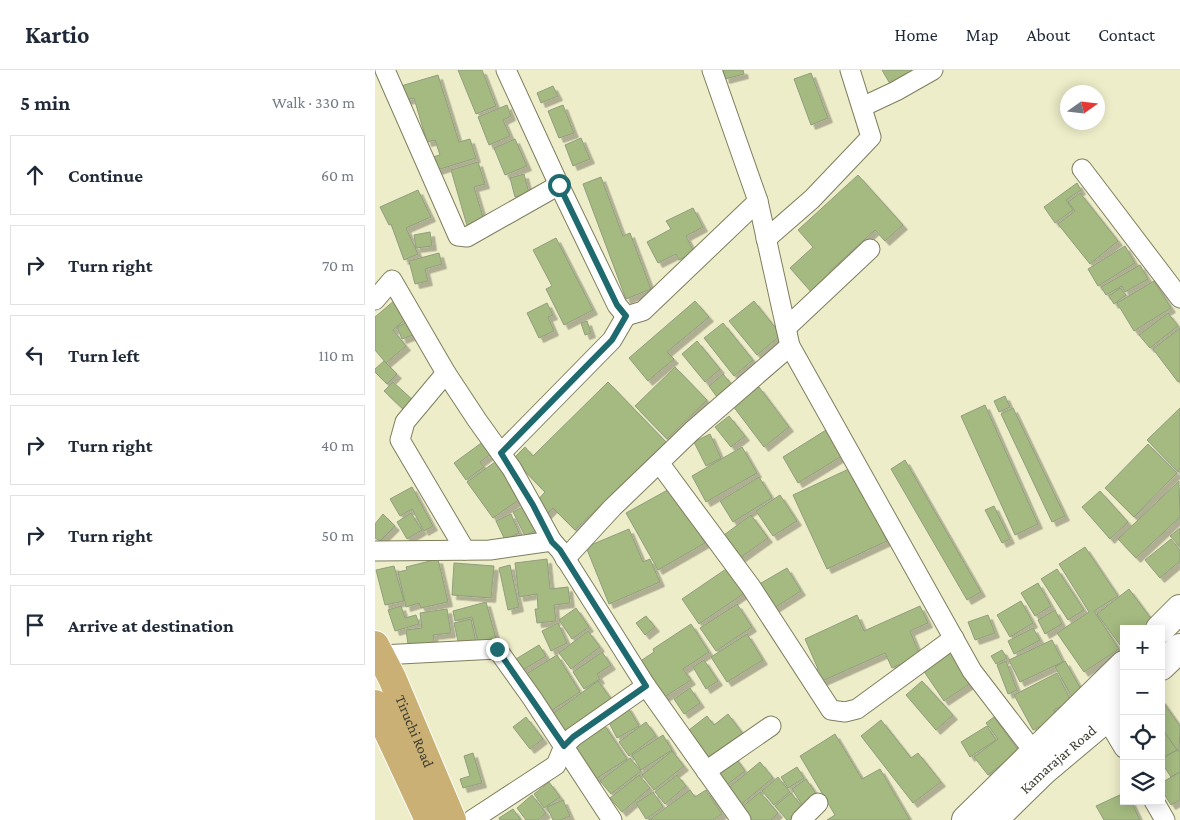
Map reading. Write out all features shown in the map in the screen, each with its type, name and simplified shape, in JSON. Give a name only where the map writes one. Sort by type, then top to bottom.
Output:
[{"type":"highway","name":"Tiruchi Road","points":[[378,650],[452,820]]},
{"type":"highway","name":"Tiruchi Road","points":[[375,704],[429,820]]},
{"type":"main road","points":[[1164,625],[1180,609]]},
{"type":"main road","points":[[1165,662],[1180,648]]},
{"type":"main road","name":"Kamarajar Road","points":[[966,820],[1120,669]]},
{"type":"main road","name":"Kamarajar Road","points":[[993,820],[1043,771],[1115,709]]},
{"type":"street","points":[[385,70],[458,236],[467,237],[559,185]]},
{"type":"street","points":[[507,70],[559,185],[617,305],[626,316]]},
{"type":"street","points":[[712,70],[758,201],[790,346],[972,671],[1034,752]]},
{"type":"street","points":[[766,239],[812,198],[871,137],[850,70]]},
{"type":"street","points":[[862,107],[896,91],[933,70]]},
{"type":"street","points":[[1082,169],[1180,298]]},
{"type":"street","points":[[501,453],[612,340],[626,316],[643,312],[758,201]]},
{"type":"street","points":[[786,328],[870,249]]},
{"type":"street","points":[[375,300],[392,280],[447,373],[501,453],[533,505],[552,542],[560,550],[646,686],[741,820]]},
{"type":"street","points":[[565,560],[613,507],[693,431],[790,346]]},
{"type":"street","points":[[447,373],[405,422],[401,440],[465,550]]},
{"type":"street","points":[[660,464],[751,587],[831,710],[845,712],[857,709],[954,638]]},
{"type":"street","points":[[375,552],[512,548],[552,542]]},
{"type":"street","points":[[378,650],[497,649],[612,820]]},
{"type":"street","points":[[472,820],[556,765],[564,746],[573,737],[646,686]]},
{"type":"street","points":[[1115,709],[1120,731]]},
{"type":"street","points":[[706,771],[771,726]]},
{"type":"street","points":[[801,820],[818,804]]},
{"type":"street","points":[[1156,805],[1165,820]]},
{"type":"building","points":[[458,70],[482,70],[496,106],[476,114]]},
{"type":"building","points":[[723,70],[743,70],[744,74],[725,79]]},
{"type":"building","points":[[882,70],[911,70],[915,76],[893,89]]},
{"type":"building","points":[[811,73],[828,118],[811,125],[794,79]]},
{"type":"building","points":[[438,75],[459,142],[470,139],[476,158],[434,171],[429,158],[440,155],[435,140],[427,142],[414,98],[406,100],[401,86]]},
{"type":"building","points":[[553,86],[558,96],[541,103],[537,93]]},
{"type":"building","points":[[507,105],[511,116],[503,120],[510,136],[489,145],[478,117]]},
{"type":"building","points":[[563,105],[574,133],[559,138],[548,111]]},
{"type":"building","points":[[581,138],[590,159],[573,166],[565,145]]},
{"type":"building","points":[[515,139],[527,166],[505,175],[494,148]]},
{"type":"building","points":[[478,162],[485,184],[474,187],[485,224],[468,229],[451,170]]},
{"type":"building","points":[[524,174],[529,193],[515,197],[510,178]]},
{"type":"building","points":[[858,175],[903,225],[885,241],[875,230],[829,272],[833,275],[813,294],[790,268],[813,247],[798,230]]},
{"type":"building","points":[[601,177],[623,236],[630,233],[651,289],[626,299],[583,184]]},
{"type":"building","points":[[1077,183],[1081,190],[1066,200],[1073,210],[1055,223],[1044,207]]},
{"type":"building","points":[[418,190],[431,217],[406,228],[418,254],[404,260],[391,224],[389,225],[380,207]]},
{"type":"building","points":[[1080,193],[1118,241],[1090,264],[1058,224],[1075,211],[1068,202]]},
{"type":"building","points":[[693,208],[703,227],[686,236],[694,252],[679,260],[676,254],[658,263],[647,242],[671,229],[666,221]]},
{"type":"building","points":[[430,232],[432,246],[416,248],[414,235]]},
{"type":"building","points":[[556,238],[593,310],[564,325],[546,289],[552,286],[533,250]]},
{"type":"building","points":[[1125,246],[1135,263],[1098,286],[1088,269]]},
{"type":"building","points":[[439,253],[442,264],[425,269],[428,281],[415,284],[409,261]]},
{"type":"building","points":[[1140,265],[1148,279],[1125,292],[1122,286],[1106,295],[1101,287]]},
{"type":"building","points":[[1154,281],[1171,308],[1134,331],[1117,303]]},
{"type":"building","points":[[1120,288],[1126,295],[1114,304],[1109,296]]},
{"type":"building","points":[[395,300],[409,316],[393,330],[406,346],[386,363],[375,350],[375,317]]},
{"type":"building","points":[[695,301],[709,317],[667,352],[674,359],[648,381],[629,358]]},
{"type":"building","points":[[754,301],[781,335],[757,355],[729,321]]},
{"type":"building","points":[[547,303],[553,315],[548,317],[554,331],[539,338],[527,313]]},
{"type":"building","points":[[1168,313],[1178,326],[1150,348],[1139,335]]},
{"type":"building","points":[[587,321],[591,333],[585,335],[581,323]]},
{"type":"building","points":[[408,322],[413,335],[402,339],[397,327]]},
{"type":"building","points":[[723,323],[753,360],[734,376],[704,338]]},
{"type":"building","points":[[1180,328],[1180,380],[1178,382],[1153,349]]},
{"type":"building","points":[[697,341],[720,369],[705,382],[682,354]]},
{"type":"building","points":[[384,361],[397,374],[387,384],[375,372],[375,369]]},
{"type":"building","points":[[675,367],[707,400],[667,439],[635,406]]},
{"type":"building","points":[[723,374],[732,385],[717,397],[709,386]]},
{"type":"building","points":[[393,382],[414,401],[405,411],[384,391]]},
{"type":"building","points":[[608,382],[666,442],[575,530],[553,508],[546,515],[535,503],[545,492],[513,459],[525,447],[533,456]]},
{"type":"building","points":[[759,387],[789,427],[764,447],[733,406]]},
{"type":"building","points":[[1005,396],[1010,407],[999,412],[994,401]]},
{"type":"building","points":[[985,405],[1038,524],[1015,535],[961,416]]},
{"type":"building","points":[[1013,408],[1065,516],[1052,522],[1001,414]]},
{"type":"building","points":[[1180,408],[1180,469],[1178,472],[1147,440]]},
{"type":"building","points":[[729,416],[745,436],[731,447],[715,427]]},
{"type":"building","points":[[826,430],[842,456],[798,483],[783,457]]},
{"type":"building","points":[[710,434],[721,458],[706,466],[694,442]]},
{"type":"building","points":[[484,441],[492,453],[480,462],[484,467],[466,480],[454,463]]},
{"type":"building","points":[[1148,444],[1177,473],[1134,517],[1105,488]]},
{"type":"building","points":[[742,447],[757,473],[706,502],[692,476]]},
{"type":"building","points":[[905,460],[981,592],[967,600],[891,469]]},
{"type":"building","points":[[495,462],[520,499],[493,518],[467,482]]},
{"type":"building","points":[[853,467],[887,541],[827,569],[793,495]]},
{"type":"building","points":[[759,477],[772,498],[733,522],[720,501]]},
{"type":"building","points":[[1179,481],[1180,517],[1136,558],[1118,539]]},
{"type":"building","points":[[412,487],[433,526],[424,531],[412,509],[400,516],[390,499]]},
{"type":"building","points":[[673,487],[705,543],[658,570],[626,513]]},
{"type":"building","points":[[1100,491],[1128,522],[1110,539],[1082,507]]},
{"type":"building","points":[[780,495],[797,521],[773,536],[756,511]]},
{"type":"building","points":[[528,504],[540,528],[525,536],[513,512]]},
{"type":"building","points":[[994,506],[1010,539],[1002,543],[985,510]]},
{"type":"building","points":[[411,513],[422,530],[407,539],[397,522]]},
{"type":"building","points":[[383,514],[395,526],[380,541],[375,538],[375,524]]},
{"type":"building","points":[[511,514],[519,533],[505,540],[496,521]]},
{"type":"building","points":[[751,515],[768,538],[740,558],[724,535]]},
{"type":"building","points":[[1180,528],[1180,547],[1170,536]]},
{"type":"building","points":[[629,529],[643,562],[650,559],[660,582],[609,604],[586,547]]},
{"type":"building","points":[[1171,539],[1180,550],[1180,561],[1160,578],[1145,560]]},
{"type":"building","points":[[1085,547],[1118,596],[1094,611],[1119,649],[1084,672],[1057,633],[1089,612],[1059,564]]},
{"type":"building","points":[[438,559],[448,602],[421,608],[419,603],[406,607],[398,572],[407,570],[406,567]]},
{"type":"building","points":[[547,559],[550,589],[568,587],[570,603],[554,605],[556,621],[537,623],[535,609],[538,609],[537,594],[519,597],[515,563]]},
{"type":"building","points":[[454,563],[494,566],[491,598],[452,595]]},
{"type":"building","points":[[510,565],[519,607],[508,610],[499,568]]},
{"type":"building","points":[[394,566],[404,601],[385,605],[376,570]]},
{"type":"building","points":[[729,567],[746,592],[699,624],[682,599]]},
{"type":"building","points":[[787,568],[801,591],[771,610],[756,586]]},
{"type":"building","points":[[1057,569],[1084,610],[1068,620],[1041,579]]},
{"type":"building","points":[[1038,583],[1051,606],[1035,616],[1021,593]]},
{"type":"building","points":[[1129,589],[1155,624],[1120,625],[1120,645],[1097,614]]},
{"type":"building","points":[[1021,601],[1033,623],[1010,637],[997,615]]},
{"type":"building","points":[[486,602],[497,642],[479,646],[472,617],[455,621],[453,611]]},
{"type":"building","points":[[737,604],[752,627],[716,651],[700,628]]},
{"type":"building","points":[[401,606],[405,618],[416,615],[419,624],[395,631],[388,610]]},
{"type":"building","points":[[920,606],[928,623],[910,631],[920,655],[892,668],[885,653],[820,682],[815,670],[818,669],[805,639],[857,615],[864,631]]},
{"type":"building","points":[[576,608],[589,627],[572,639],[559,620]]},
{"type":"building","points":[[447,609],[451,633],[433,635],[435,647],[409,651],[406,630],[422,628],[420,613]]},
{"type":"building","points":[[1055,610],[1062,624],[1045,634],[1038,620]]},
{"type":"building","points":[[988,615],[995,633],[975,640],[968,622]]},
{"type":"building","points":[[646,616],[655,627],[645,635],[636,623]]},
{"type":"building","points":[[471,619],[476,642],[459,646],[454,623]]},
{"type":"building","points":[[558,623],[567,643],[551,651],[542,631]]},
{"type":"building","points":[[691,624],[709,652],[683,669],[691,680],[663,698],[639,662],[654,652],[653,649]]},
{"type":"building","points":[[1033,628],[1040,640],[1014,654],[1008,641]]},
{"type":"building","points":[[588,631],[600,647],[571,669],[559,653]]},
{"type":"building","points":[[747,634],[763,660],[727,682],[711,657]]},
{"type":"building","points":[[1052,640],[1063,662],[1020,682],[1009,660]]},
{"type":"building","points":[[539,645],[546,656],[523,670],[516,659]]},
{"type":"building","points":[[948,649],[971,683],[944,701],[921,667]]},
{"type":"building","points":[[1002,650],[1007,658],[996,664],[991,656]]},
{"type":"building","points":[[602,652],[611,665],[597,674],[600,679],[584,689],[573,672]]},
{"type":"building","points":[[557,655],[580,692],[546,714],[523,676]]},
{"type":"building","points":[[704,660],[718,681],[706,689],[693,667]]},
{"type":"building","points":[[1006,661],[1017,690],[1008,694],[997,665]]},
{"type":"building","points":[[1065,661],[1082,691],[1072,697],[1055,667]]},
{"type":"building","points":[[1057,673],[1071,701],[1054,710],[1058,718],[1033,730],[1014,695]]},
{"type":"building","points":[[598,681],[614,703],[563,734],[551,715]]},
{"type":"building","points":[[922,681],[953,715],[936,730],[906,695]]},
{"type":"building","points":[[690,688],[700,703],[684,714],[674,699]]},
{"type":"building","points":[[1165,705],[1180,726],[1179,753],[1165,733]]},
{"type":"building","points":[[627,706],[639,726],[617,738],[606,717]]},
{"type":"building","points":[[728,714],[746,738],[713,764],[689,730],[707,716],[714,725]]},
{"type":"building","points":[[526,717],[543,739],[530,749],[513,727]]},
{"type":"building","points":[[994,717],[1019,751],[988,775],[974,757],[998,739],[986,723]]},
{"type":"building","points":[[881,720],[911,758],[918,753],[941,782],[913,803],[861,736]]},
{"type":"building","points":[[646,722],[656,736],[629,756],[619,742]]},
{"type":"building","points":[[603,723],[627,759],[594,780],[571,743]]},
{"type":"building","points":[[987,726],[996,740],[970,757],[961,742]]},
{"type":"building","points":[[1165,733],[1177,750],[1165,756]]},
{"type":"building","points":[[835,734],[862,779],[880,769],[910,820],[827,820],[835,815],[800,756]]},
{"type":"building","points":[[663,735],[672,750],[641,770],[632,755]]},
{"type":"building","points":[[1177,750],[1180,752],[1180,772],[1171,777],[1165,768],[1165,757]]},
{"type":"building","points":[[672,751],[684,766],[654,790],[642,775]]},
{"type":"building","points":[[473,753],[482,783],[463,788],[460,779],[470,776],[464,756]]},
{"type":"building","points":[[734,756],[745,771],[724,787],[713,771]]},
{"type":"building","points":[[630,758],[641,771],[611,794],[600,781]]},
{"type":"building","points":[[760,762],[773,778],[739,806],[726,790]]},
{"type":"building","points":[[797,767],[804,778],[788,788],[781,777]]},
{"type":"building","points":[[1180,772],[1180,800],[1171,805],[1165,795],[1165,781]]},
{"type":"building","points":[[639,775],[650,788],[622,812],[610,798]]},
{"type":"building","points":[[677,775],[686,786],[665,804],[655,792]]},
{"type":"building","points":[[778,777],[790,792],[774,805],[762,791]]},
{"type":"building","points":[[806,779],[819,798],[804,808],[792,789]]},
{"type":"building","points":[[549,782],[560,797],[544,808],[534,794]]},
{"type":"building","points":[[690,790],[695,797],[706,790],[722,814],[713,820],[649,820]]},
{"type":"building","points":[[653,792],[663,807],[646,819],[636,803]]},
{"type":"building","points":[[760,792],[778,813],[771,820],[751,820],[741,808]]},
{"type":"building","points":[[791,793],[804,809],[790,820],[787,820],[775,806]]},
{"type":"building","points":[[532,795],[546,813],[538,820],[526,820],[517,808]]},
{"type":"building","points":[[1120,795],[1120,805],[1133,805],[1140,820],[1104,820],[1096,806]]},
{"type":"building","points":[[563,800],[570,816],[561,820],[553,820],[547,807]]},
{"type":"building","points":[[513,809],[521,820],[500,820],[499,818]]},
{"type":"route","points":[[497,649],[564,746],[573,737],[646,686],[560,550],[552,542],[533,505],[501,453],[612,340],[626,316],[617,305],[559,185]]}]
